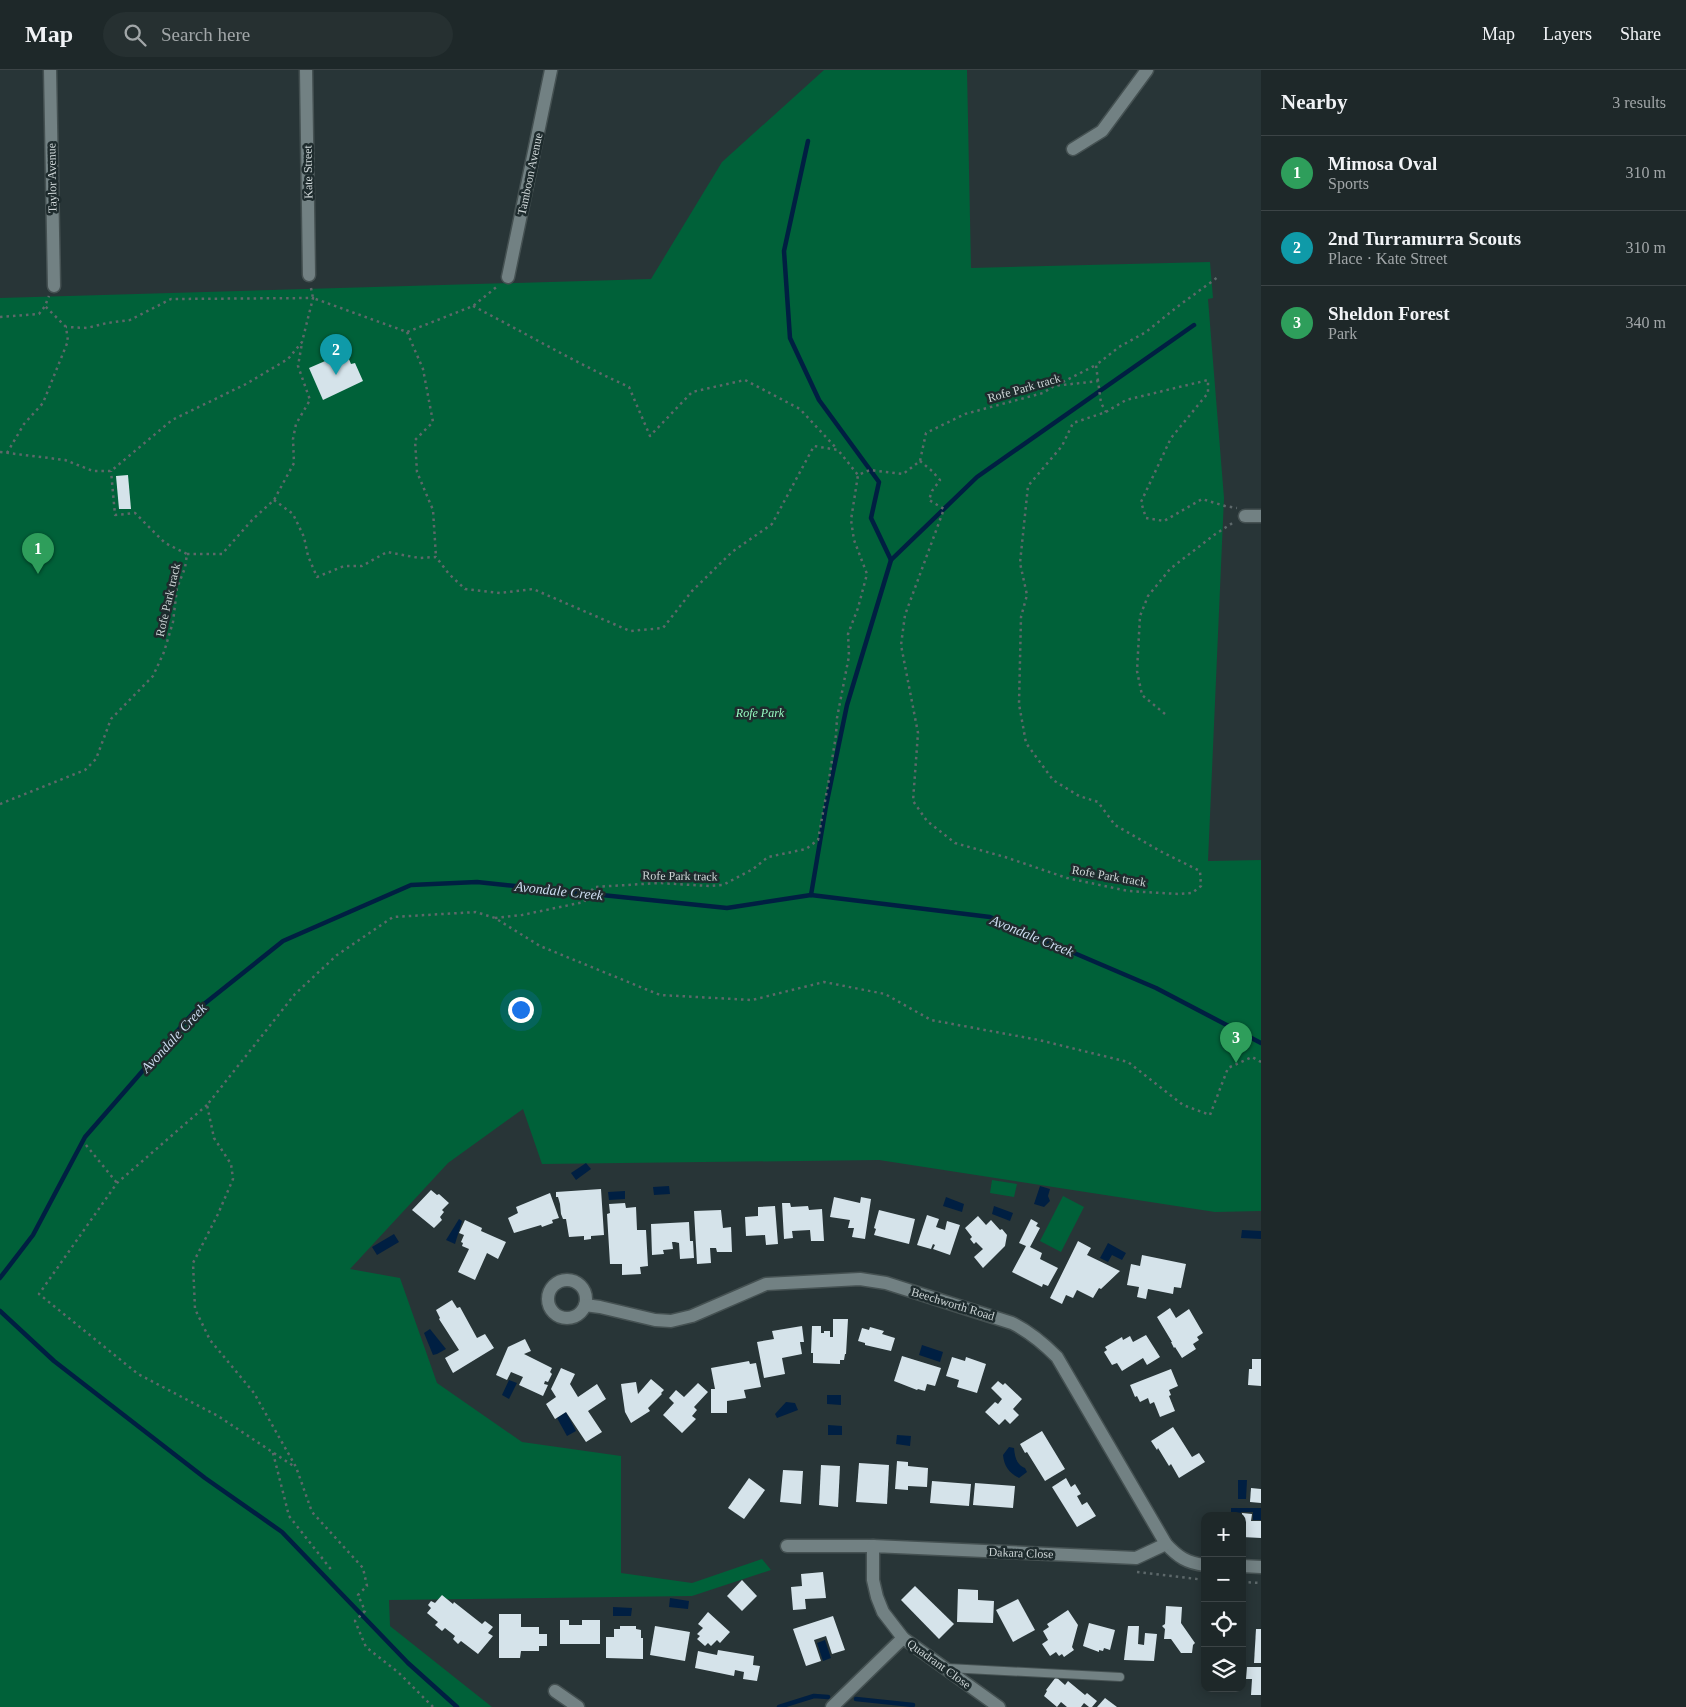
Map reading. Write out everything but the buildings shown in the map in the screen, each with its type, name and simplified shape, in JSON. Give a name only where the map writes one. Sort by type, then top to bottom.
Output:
[{"type":"street","name":"Taylor Avenue","points":[[50,70],[54,286]]},
{"type":"street","name":"Kate Street","points":[[306,70],[310,275]]},
{"type":"street","name":"Tamboon Avenue","points":[[508,277],[551,70]]},
{"type":"street","points":[[1072,149],[1102,131],[1147,70]]},
{"type":"street","points":[[1245,516],[1261,516]]},
{"type":"street","name":"Beechworth Road","points":[[585,1305],[655,1320],[671,1321],[692,1316],[766,1284],[860,1279],[886,1283],[1012,1323],[1030,1332],[1057,1358],[1166,1544],[1176,1555],[1184,1560],[1201,1564]]},
{"type":"street","name":"Dakara Close","points":[[787,1546],[873,1546],[1136,1558],[1166,1544]]},
{"type":"street","points":[[832,1707],[904,1638],[883,1612],[877,1596],[873,1580],[873,1546]]},
{"type":"street","points":[[1246,1566],[1261,1567]]},
{"type":"street","name":"Quadrant Close","points":[[904,1638],[999,1707]]},
{"type":"street","points":[[555,1691],[578,1707]]},
{"type":"lane","points":[[946,1668],[1120,1677]]},
{"type":"path","points":[[0,452],[66,460],[93,471],[112,471],[172,420],[246,384],[288,359],[302,342],[313,298],[310,275]]},
{"type":"path","points":[[66,327],[87,328],[130,320],[171,299],[313,298],[407,332],[473,306],[508,277]]},
{"type":"path","points":[[1054,386],[1096,365],[1119,346],[1146,332],[1218,278]]},
{"type":"path","points":[[0,316],[39,314],[45,306],[54,286]]},
{"type":"path","points":[[7,453],[24,424],[43,403],[68,341],[66,327],[45,306]]},
{"type":"path","points":[[473,306],[578,361],[595,372],[629,387],[650,436],[692,392],[745,380],[800,409],[858,475],[870,470],[903,474],[920,461]]},
{"type":"path","points":[[407,332],[423,369],[433,422],[415,440],[417,472],[433,510],[436,556],[449,574],[465,590],[500,593],[533,589],[630,631],[663,628],[692,590],[732,552],[772,524],[814,446],[838,450]]},
{"type":"path","name":"Rofe Park track","points":[[112,471],[115,515],[135,513],[164,542],[187,554],[222,554],[253,519],[274,500],[294,463],[293,439],[296,424],[310,400],[298,366],[302,342]]},
{"type":"path","points":[[1096,365],[1101,403],[1106,412]]},
{"type":"path","name":"Rofe Park track","points":[[1098,381],[1054,386],[1043,393],[965,414],[926,433],[920,461],[940,480],[932,491],[930,500],[944,509],[906,615],[901,645],[918,733],[913,802],[927,822],[955,843],[1076,880],[1128,891],[1178,894],[1192,893],[1201,886],[1200,871],[1176,860],[1115,825],[1098,802],[1079,796],[1053,780],[1026,743],[1019,704],[1022,617],[1027,595],[1020,563],[1028,486],[1062,446],[1073,422],[1106,412],[1126,400],[1208,380],[1208,393],[1171,438],[1141,502],[1146,518],[1164,521],[1202,499],[1242,509],[1245,516]]},
{"type":"path","name":"Rofe Park track","points":[[495,918],[522,915],[584,902],[594,887],[659,883],[723,886],[753,869],[768,857],[806,849],[818,840],[836,735],[837,718],[849,656],[848,634],[858,608],[867,574],[854,540],[851,520],[858,475]]},
{"type":"path","points":[[274,500],[293,514],[304,538],[308,556],[317,576],[344,566],[362,566],[387,552],[419,558],[436,556]]},
{"type":"path","points":[[1165,714],[1142,695],[1137,671],[1140,616],[1148,596],[1170,569],[1214,534],[1245,516]]},
{"type":"path","name":"Rofe Park track","points":[[0,804],[85,770],[96,759],[111,718],[153,676],[164,652],[173,622],[177,588],[185,568],[187,554]]},
{"type":"path","points":[[296,1467],[218,1416],[138,1374],[39,1294],[118,1183],[207,1105],[295,994],[337,955],[393,916],[476,912],[495,918],[540,946],[660,996],[752,1000],[824,982],[886,994],[931,1020],[1039,1040],[1128,1062],[1183,1105],[1210,1116],[1228,1068],[1252,1057],[1261,1062]]},
{"type":"path","points":[[207,1105],[214,1138],[232,1164],[233,1180],[193,1263],[195,1309],[210,1340],[254,1393],[296,1467],[312,1512],[363,1568],[367,1586],[358,1595],[365,1611],[355,1621],[366,1647],[399,1673],[433,1707]]},
{"type":"path","points":[[86,1145],[118,1183]]},
{"type":"path","points":[[272,1452],[289,1516],[333,1572]]},
{"type":"path","points":[[1246,1582],[1261,1583]]},
{"type":"green space","name":"Rofe Park","points":[[824,70],[967,70],[971,268],[1210,262],[1213,298],[1208,299],[1224,498],[1208,861],[1261,860],[1261,1211],[1215,1212],[879,1160],[542,1164],[523,1109],[448,1163],[350,1269],[400,1278],[437,1383],[522,1442],[621,1456],[621,1573],[692,1583],[762,1559],[771,1570],[692,1596],[389,1600],[390,1626],[492,1707],[0,1707],[0,298],[651,279],[722,162]]},
{"type":"green space","points":[[992,1180],[1017,1184],[1014,1197],[990,1193]]},
{"type":"green space","points":[[1063,1196],[1084,1207],[1061,1252],[1040,1241]]},
{"type":"water","points":[[586,1163],[591,1169],[576,1180],[571,1173]]},
{"type":"water","points":[[669,1186],[670,1194],[654,1195],[653,1187]]},
{"type":"water","points":[[1040,1186],[1050,1189],[1048,1196],[1050,1201],[1044,1207],[1034,1204]]},
{"type":"water","points":[[625,1191],[625,1199],[609,1200],[608,1192]]},
{"type":"water","points":[[946,1197],[964,1204],[962,1212],[943,1206]]},
{"type":"water","points":[[994,1206],[1013,1213],[1010,1221],[992,1214]]},
{"type":"water","points":[[459,1219],[462,1221],[455,1244],[446,1240]]},
{"type":"water","points":[[1242,1230],[1261,1231],[1261,1239],[1241,1238]]},
{"type":"water","points":[[394,1234],[399,1242],[377,1255],[372,1247]]},
{"type":"water","points":[[1108,1243],[1126,1253],[1122,1260],[1112,1255],[1108,1262],[1100,1258]]},
{"type":"water","points":[[430,1329],[446,1349],[433,1355],[424,1333]]},
{"type":"water","points":[[922,1345],[943,1352],[940,1362],[919,1355]]},
{"type":"water","points":[[509,1380],[517,1383],[509,1399],[502,1395]]},
{"type":"water","points":[[827,1395],[841,1395],[841,1405],[827,1404]]},
{"type":"water","points":[[786,1402],[795,1403],[798,1410],[777,1418],[775,1414]]},
{"type":"water","points":[[566,1412],[576,1431],[567,1436],[557,1418]]},
{"type":"water","points":[[828,1425],[842,1426],[842,1435],[828,1435]]},
{"type":"water","points":[[897,1435],[911,1436],[910,1446],[896,1444]]},
{"type":"water","points":[[1009,1447],[1014,1448],[1016,1460],[1027,1472],[1019,1478],[1012,1474],[1005,1463],[1003,1455]]},
{"type":"water","points":[[1238,1480],[1247,1480],[1246,1499],[1238,1499]]},
{"type":"water","points":[[1231,1508],[1261,1508],[1261,1520],[1253,1520],[1253,1512],[1231,1512]]},
{"type":"water","points":[[670,1598],[689,1601],[688,1609],[669,1607]]},
{"type":"water","points":[[613,1607],[632,1608],[631,1616],[613,1616]]},
{"type":"water","points":[[825,1640],[831,1658],[823,1661],[817,1643]]},
{"type":"waterway","points":[[808,141],[784,251],[790,338],[819,400],[879,482],[871,518],[891,560],[847,705],[826,806],[811,895]]},
{"type":"waterway","points":[[891,560],[977,477],[1194,325]]},
{"type":"waterway","name":"Avondale Creek","points":[[0,1278],[33,1235],[85,1137],[194,1012],[283,941],[411,885],[477,882],[727,908],[811,895],[990,917],[1156,988],[1261,1043]]},
{"type":"waterway","points":[[0,1311],[54,1361],[205,1478],[282,1532],[408,1663],[457,1707]]},
{"type":"waterway","points":[[779,1707],[814,1696],[828,1697]]},
{"type":"waterway","points":[[856,1699],[913,1705]]},
{"type":"place","name":"2nd Turramurra Scouts","points":[[336,375]]},
{"type":"place","name":"Mimosa Oval","points":[[38,574]]},
{"type":"place","name":"Sheldon Forest","points":[[1236,1063]]}]
